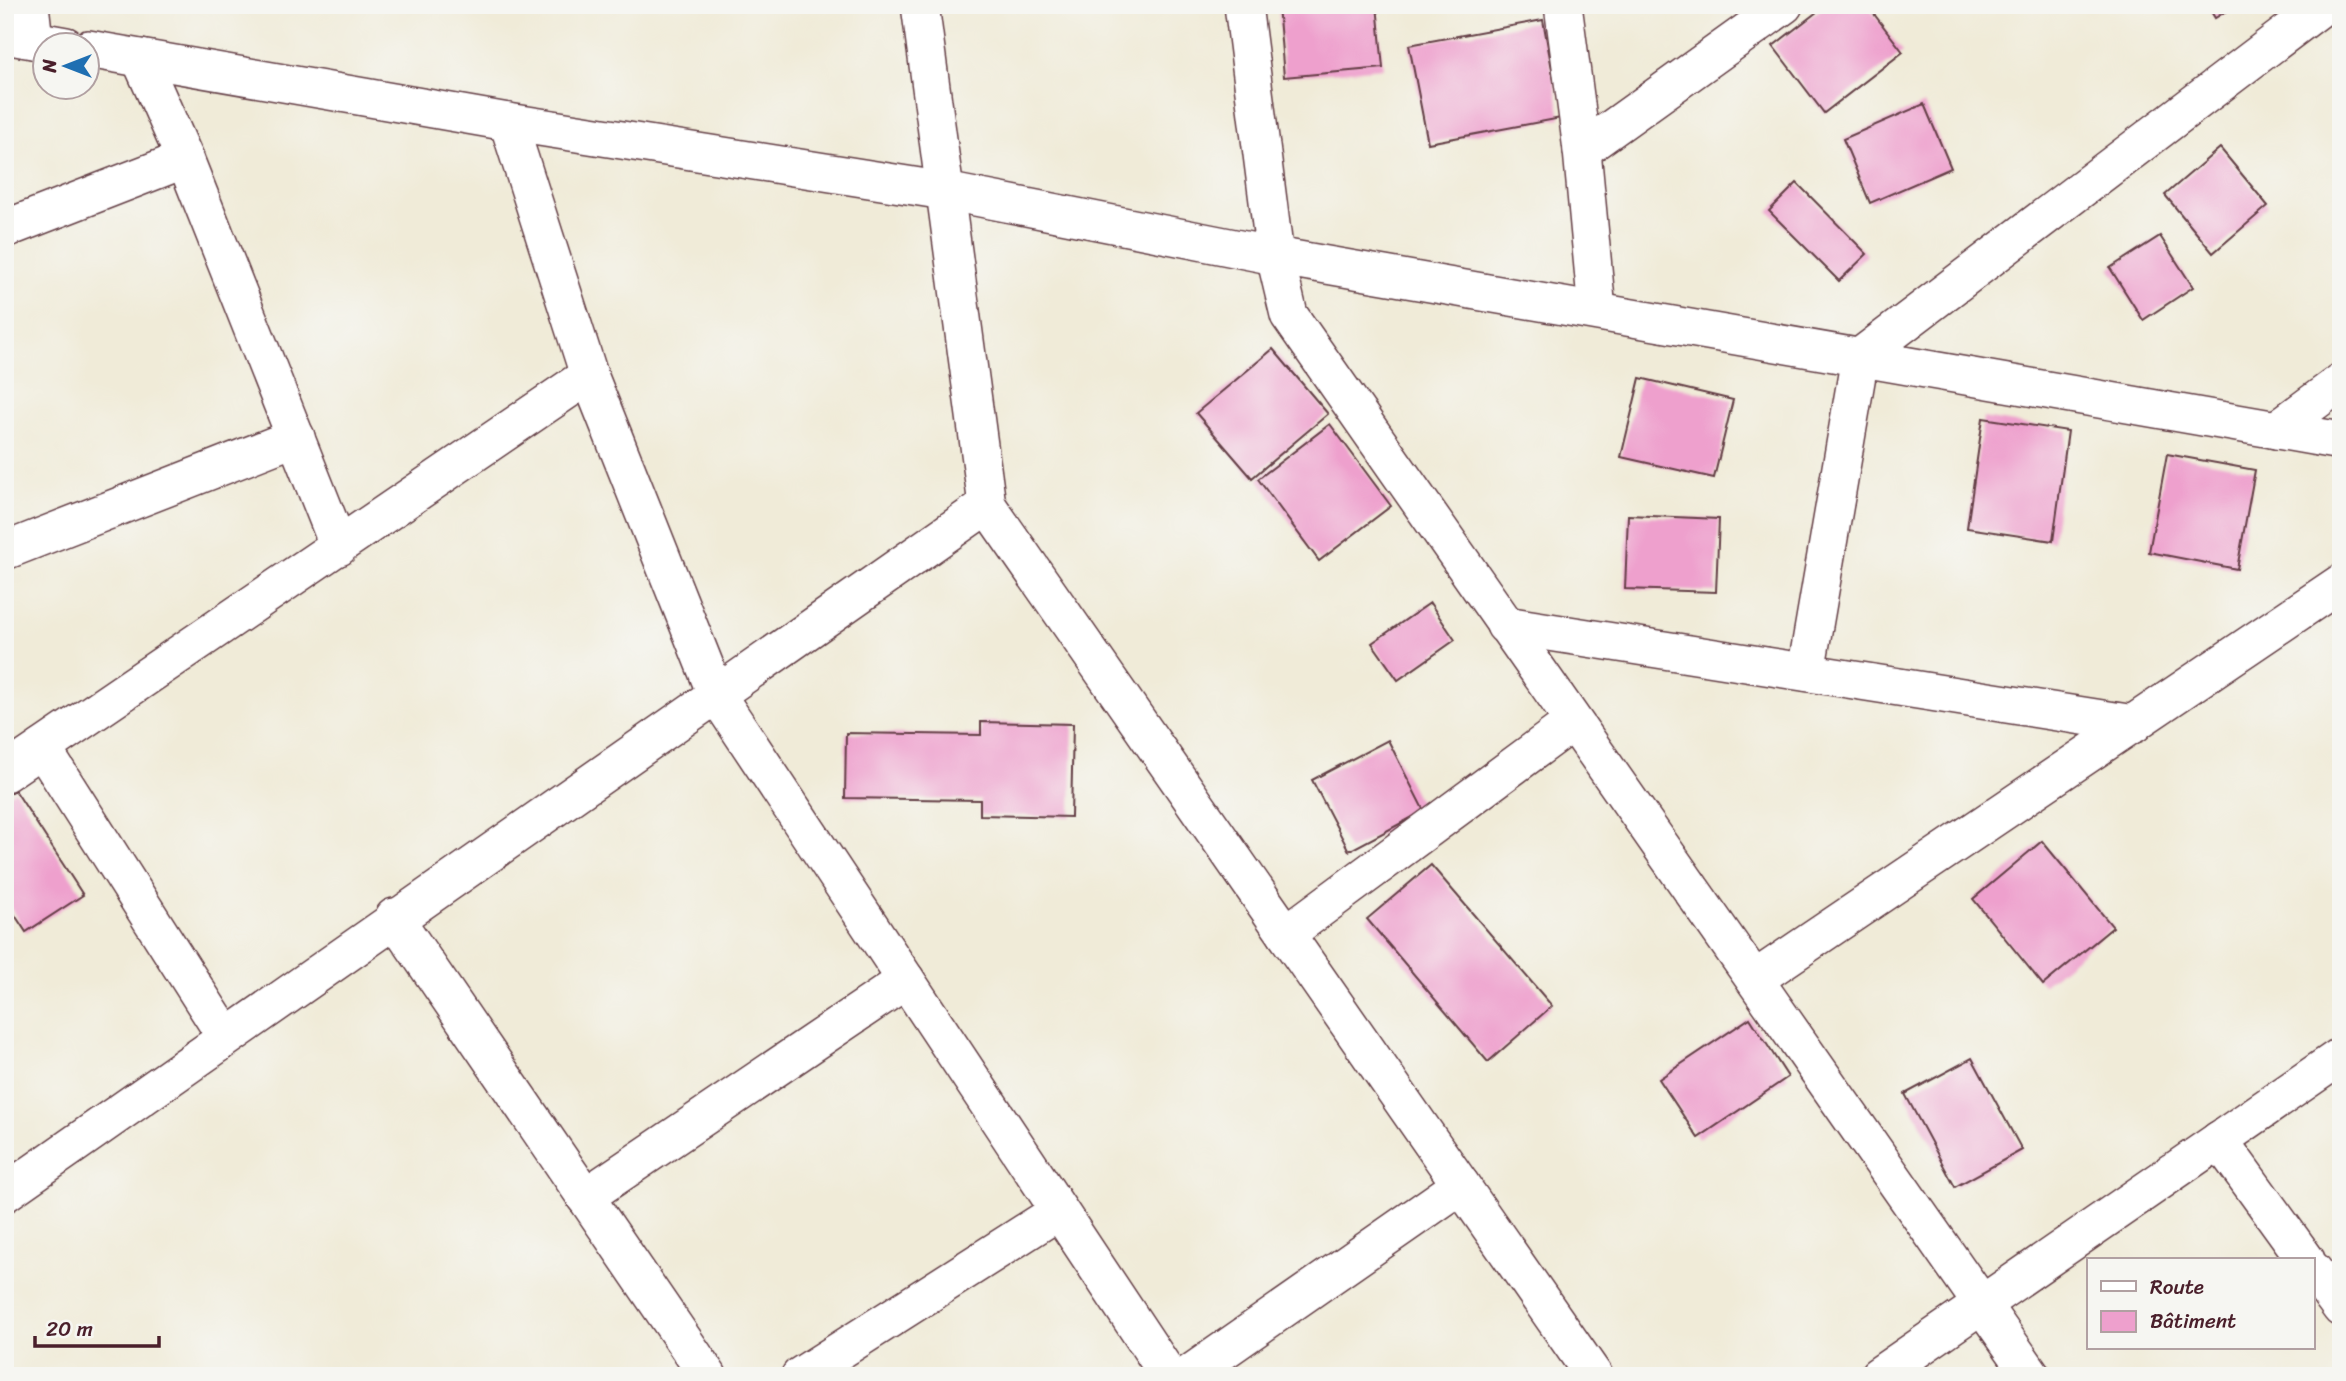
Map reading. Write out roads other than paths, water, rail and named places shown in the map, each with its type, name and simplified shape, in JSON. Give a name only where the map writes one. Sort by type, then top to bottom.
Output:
[{"type":"street","points":[[920,5],[987,505],[1594,1376]]},
{"type":"street","points":[[1242,5],[1275,256],[1289,315],[2032,1376]]},
{"type":"street","points":[[1563,5],[1582,150],[1597,311]]},
{"type":"street","points":[[1582,150],[1784,5]]},
{"type":"street","points":[[1806,672],[1860,358],[2324,5]]},
{"type":"street","points":[[102,51],[508,122],[945,191],[1275,256],[2341,441]]},
{"type":"street","points":[[140,58],[185,159],[340,547]]},
{"type":"street","points":[[508,122],[589,375],[716,694],[1169,1376]]},
{"type":"street","points":[[5,229],[185,159]]},
{"type":"street","points":[[5,773],[589,375]]},
{"type":"street","points":[[2276,430],[2341,382]]},
{"type":"street","points":[[5,551],[296,437]]},
{"type":"street","points":[[5,1193],[394,917],[987,505]]},
{"type":"street","points":[[1755,979],[2341,583]]},
{"type":"street","points":[[1505,625],[2134,724]]},
{"type":"street","points":[[1286,934],[1573,722]]},
{"type":"street","points":[[42,748],[226,1037]]},
{"type":"street","points":[[394,917],[708,1376]]},
{"type":"street","points":[[585,1197],[906,980]]},
{"type":"street","points":[[1878,1376],[2341,1056]]},
{"type":"street","points":[[2219,1140],[2305,1258]]},
{"type":"street","points":[[1187,1376],[1461,1185]]},
{"type":"street","points":[[800,1376],[1059,1211]]},
{"type":"street","points":[[2314,1271],[2341,1308]]}]
